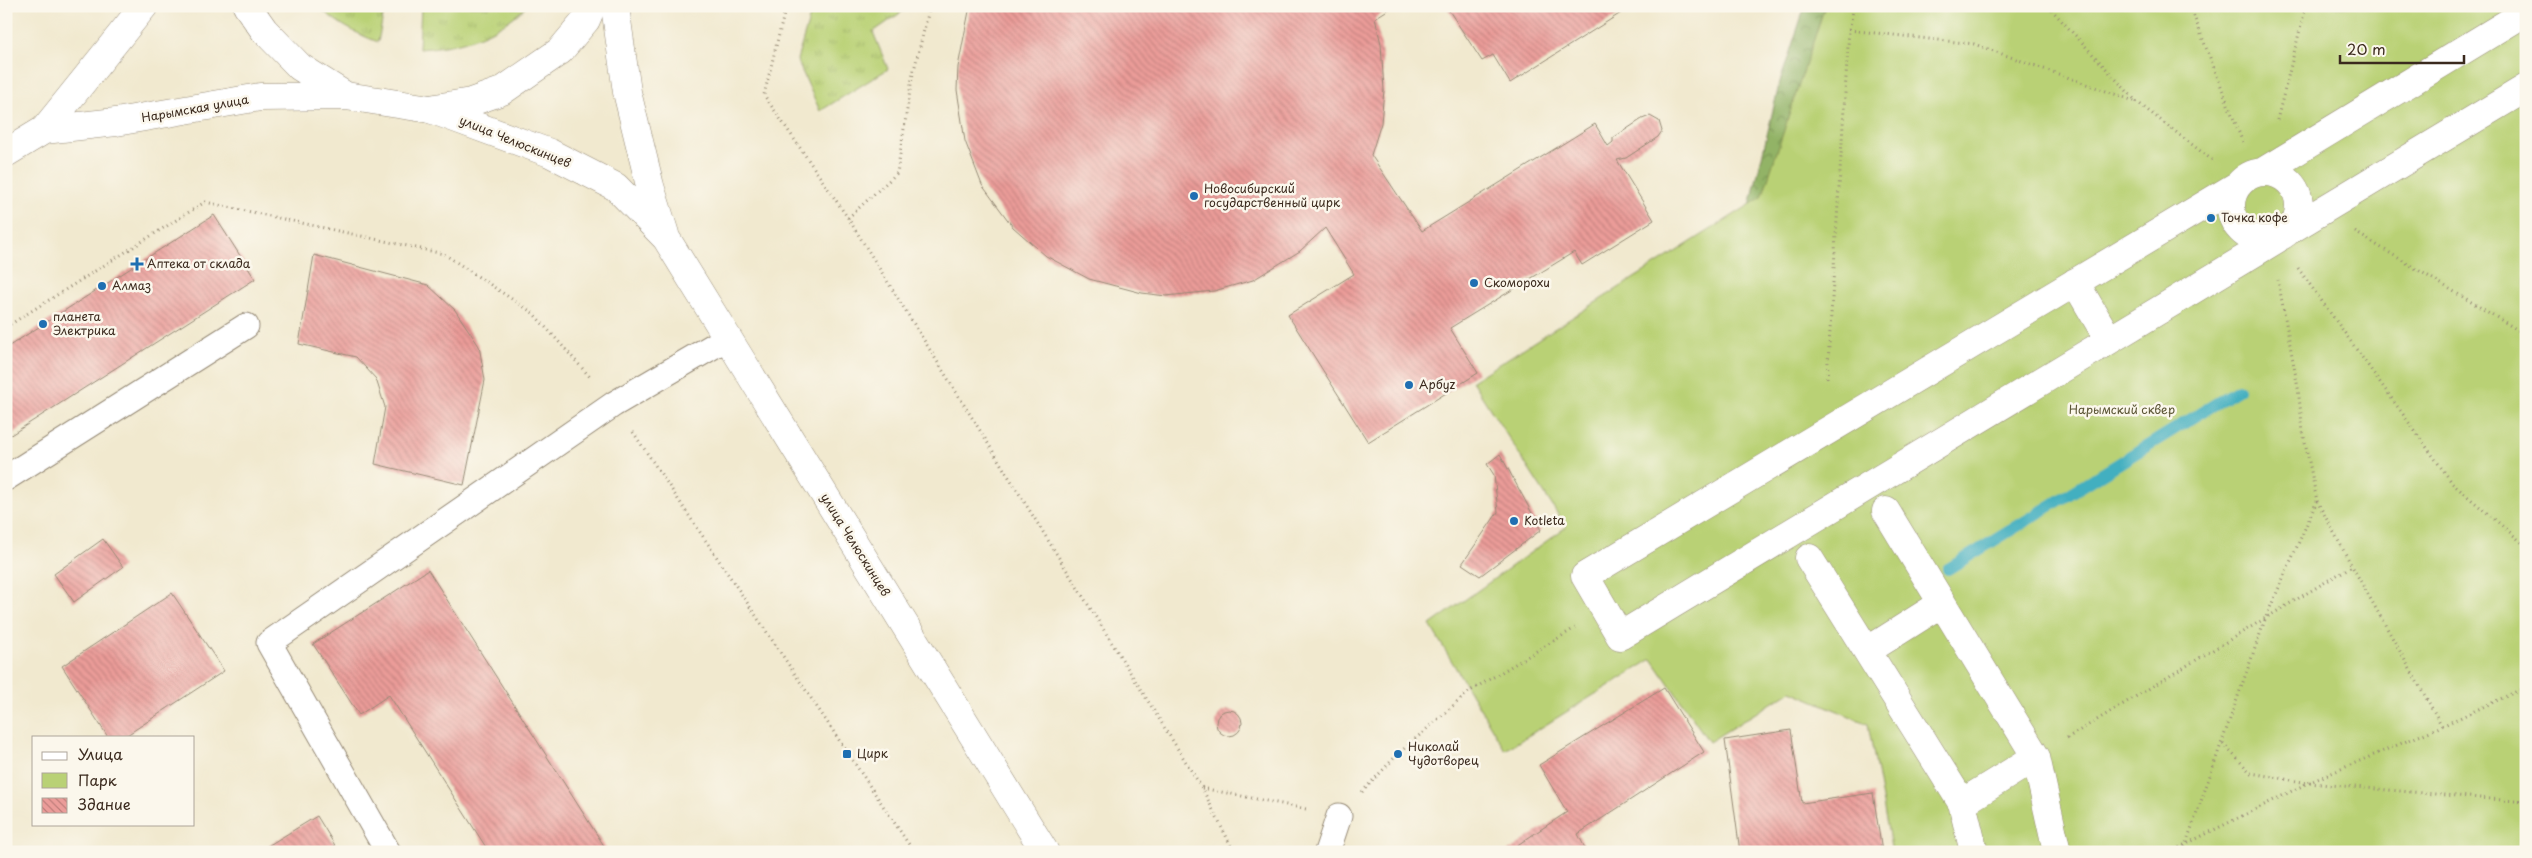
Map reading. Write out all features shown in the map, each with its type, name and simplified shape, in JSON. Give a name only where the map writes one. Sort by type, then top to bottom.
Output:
[{"type":"street","name":"Нарымская улица","points":[[6,153],[44,130],[144,6]]},
{"type":"street","points":[[246,6],[264,30],[300,67],[346,96],[430,109],[471,102],[502,91],[560,51],[586,20],[592,6]]},
{"type":"street","name":"улица Челюскинцев","points":[[615,6],[628,92],[650,186],[666,238]]},
{"type":"street","points":[[2526,12],[1585,576],[1620,636],[2526,88]]},
{"type":"street","name":"Нарымская улица","points":[[44,130],[116,122],[260,97],[346,96]]},
{"type":"street","name":"улица Челюскинцев","points":[[430,109],[550,154],[616,187],[666,238],[1045,852]]},
{"type":"street","points":[[2283,176],[2297,192],[2300,212],[2279,237],[2266,241],[2254,239],[2237,226],[2232,216],[2232,194],[2249,178],[2283,176]]},
{"type":"street","points":[[2075,282],[2109,340]]},
{"type":"street","points":[[1886,511],[1941,604],[2036,756],[2057,852]]},
{"type":"street","points":[[1809,558],[1962,803],[1974,852]]},
{"type":"street","points":[[1867,651],[1941,604]]},
{"type":"street","points":[[1962,803],[2036,756]]},
{"type":"lane","points":[[6,478],[246,326]]},
{"type":"lane","points":[[388,852],[270,643],[614,404],[727,338]]},
{"type":"lane","points":[[1327,852],[1339,816]]},
{"type":"path","points":[[6,14],[16,6]]},
{"type":"path","points":[[786,6],[764,95],[848,218],[1202,788],[1234,852]]},
{"type":"path","points":[[848,218],[897,173],[912,78],[930,6]]},
{"type":"path","points":[[1827,378],[1849,30],[1854,6]]},
{"type":"path","points":[[2048,6],[2137,102],[2249,178]]},
{"type":"path","points":[[2190,6],[2249,178]]},
{"type":"path","points":[[2249,178],[2306,6]]},
{"type":"path","points":[[1849,30],[1974,44],[2137,102]]},
{"type":"path","points":[[6,326],[205,202],[444,254],[533,313],[614,404],[914,852]]},
{"type":"path","points":[[2321,211],[2526,336]]},
{"type":"path","points":[[2279,237],[2303,432],[2317,501],[2442,726]]},
{"type":"path","points":[[2279,237],[2453,484],[2526,546]]},
{"type":"path","points":[[2183,852],[2223,744],[2266,617],[2317,501]]},
{"type":"path","points":[[2036,756],[2352,566]]},
{"type":"path","points":[[1202,788],[1339,816],[1398,754],[1470,692],[1604,610]]},
{"type":"path","points":[[2170,852],[2308,783],[2442,726],[2526,687]]},
{"type":"path","points":[[2223,744],[2251,772],[2308,783],[2526,802]]},
{"type":"green space","points":[[318,6],[385,6],[378,42],[346,27]]},
{"type":"green space","points":[[421,6],[527,6],[503,25],[490,32],[464,42],[419,49]]},
{"type":"green space","points":[[813,6],[905,6],[906,9],[873,32],[888,69],[820,111],[797,60]]},
{"type":"green space","points":[[1805,6],[1827,8],[1728,326],[1734,273],[1779,85]]},
{"type":"green space","name":"Нарымский сквер","points":[[1825,6],[2526,6],[2526,852],[1892,852],[1868,724],[1791,691],[1709,742],[1652,659],[1505,750],[1430,625],[1566,527],[1472,381],[1762,197]]},
{"type":"building","name":"Новосибирский государственный цирк","points":[[970,6],[1394,6],[1375,18],[1381,44],[1384,90],[1381,123],[1371,155],[1422,231],[1595,124],[1608,146],[1613,142],[1613,138],[1642,119],[1650,116],[1659,121],[1662,131],[1658,137],[1626,158],[1617,160],[1654,220],[1582,265],[1574,252],[1450,328],[1478,373],[1368,442],[1288,315],[1354,274],[1325,228],[1300,251],[1253,280],[1214,291],[1166,296],[1142,293],[1089,279],[1046,256],[1013,227],[982,185],[965,141],[957,90],[958,67]]},
{"type":"building","points":[[1446,6],[1632,6],[1510,83],[1493,55],[1482,61]]},
{"type":"building","points":[[214,215],[255,279],[6,438],[6,348]]},
{"type":"building","points":[[314,255],[428,285],[455,310],[479,346],[485,380],[464,485],[375,464],[385,407],[376,379],[356,357],[299,344]]},
{"type":"building","name":"Kotleta","points":[[1500,454],[1541,530],[1480,576],[1462,564],[1498,512],[1494,475],[1487,464]]},
{"type":"building","points":[[103,539],[123,567],[74,602],[54,574]]},
{"type":"building","points":[[428,570],[608,852],[489,852],[389,695],[359,715],[313,644]]},
{"type":"building","points":[[172,593],[224,671],[126,736],[107,736],[62,666]]},
{"type":"building","points":[[1664,688],[1704,752],[1578,834],[1587,852],[1507,852],[1567,812],[1539,765]]},
{"type":"building","points":[[1229,710],[1238,714],[1242,723],[1238,732],[1229,736],[1220,732],[1216,723],[1220,714]]},
{"type":"building","points":[[1791,730],[1802,803],[1873,793],[1882,852],[1740,852],[1725,740]]},
{"type":"building","points":[[317,816],[339,852],[263,852],[261,850]]},
{"type":"waterway","points":[[1948,569],[2238,390]]},
{"type":"place","name":"Новосибирский государственный цирк","points":[[1194,196]]},
{"type":"place","name":"Точка кофе","points":[[2211,218]]},
{"type":"place","name":"Аптека от склада","points":[[137,264]]},
{"type":"place","name":"Скоморохи","points":[[1474,283]]},
{"type":"place","name":"Алмаз","points":[[102,286]]},
{"type":"place","name":"планета Электрика","points":[[43,324]]},
{"type":"place","name":"Арбуz","points":[[1409,385]]},
{"type":"place","name":"Kotleta","points":[[1514,521]]},
{"type":"place","name":"Цирк","points":[[847,754]]},
{"type":"place","name":"Николай Чудотворец","points":[[1398,754]]}]
